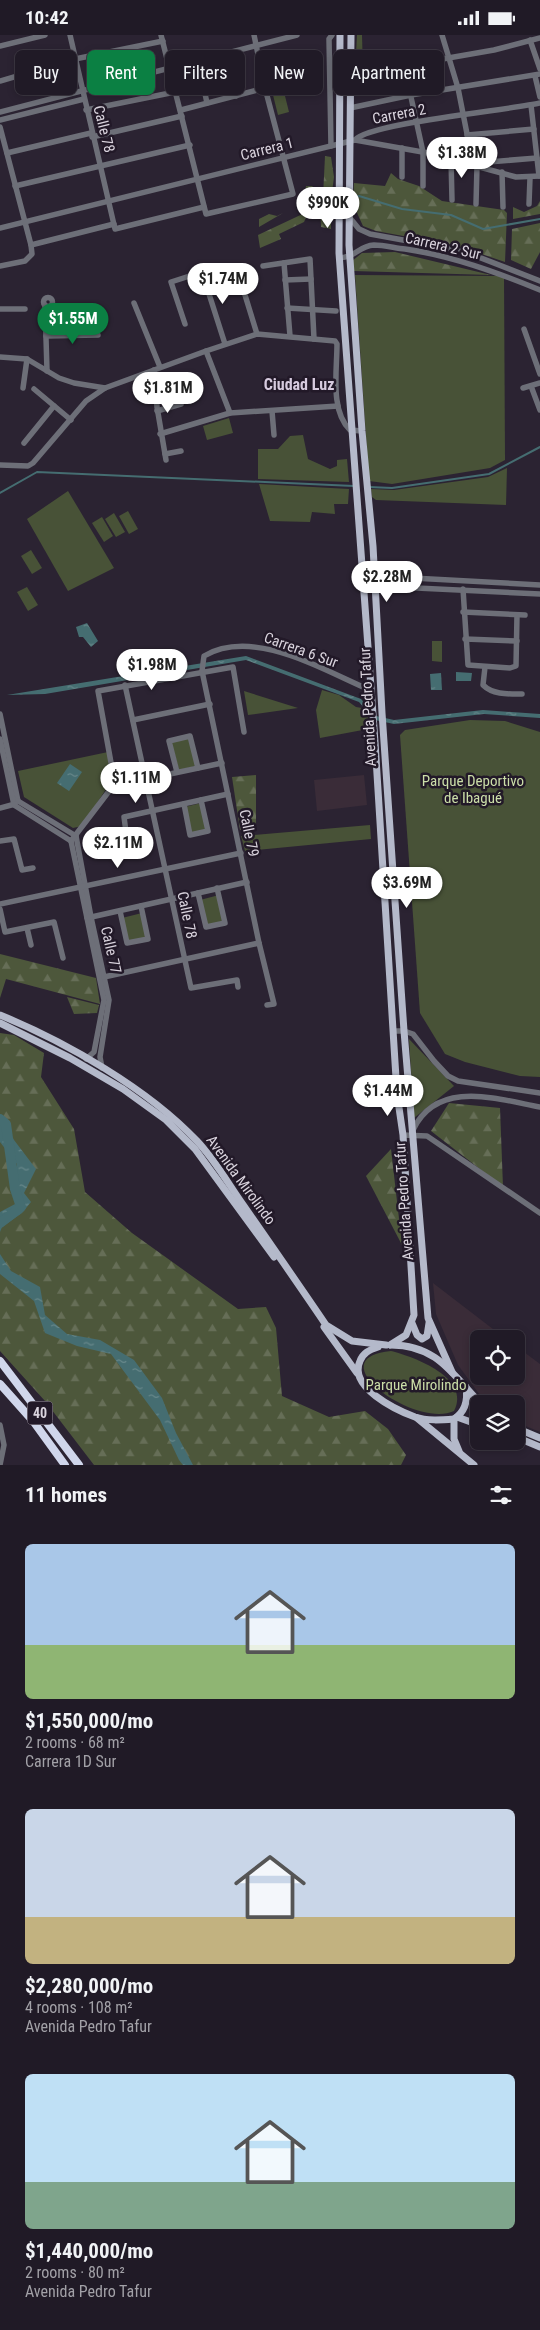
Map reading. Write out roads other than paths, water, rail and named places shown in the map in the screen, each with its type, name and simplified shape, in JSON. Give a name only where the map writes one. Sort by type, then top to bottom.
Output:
[{"type":"highway","name":"40","points":[[0,1361],[79,1465]]},
{"type":"highway","name":"40","points":[[0,1385],[33,1421],[65,1465]]},
{"type":"main road","name":"Avenida Pedro Tafur","points":[[340,35],[339,258],[350,430],[357,496],[373,721],[399,1116],[403,1135],[414,1315],[412,1323]]},
{"type":"main road","name":"Avenida Pedro Tafur","points":[[351,35],[351,50]]},
{"type":"main road","name":"Avenida Pedro Tafur","points":[[350,95],[352,141],[350,257],[365,472],[375,576],[382,727],[404,1031],[428,1318],[452,1371]]},
{"type":"main road","name":"Avenida Mirolindo","points":[[0,1015],[21,1024],[102,1068],[158,1106],[199,1143],[326,1325],[352,1341],[369,1345],[404,1346],[424,1351],[439,1359],[452,1371]]},
{"type":"main road","name":"Avenida Mirolindo","points":[[0,1023],[70,1058],[122,1089],[154,1111],[182,1135],[195,1149],[358,1373],[367,1389],[393,1407],[416,1417]]},
{"type":"main road","points":[[412,1323],[420,1338],[426,1339],[429,1332],[428,1318]]},
{"type":"main road","points":[[358,1373],[358,1365],[364,1354],[369,1350],[388,1345],[406,1335],[412,1323]]},
{"type":"main road","points":[[452,1371],[473,1395]]},
{"type":"main road","points":[[461,1454],[454,1439],[455,1418],[466,1404],[466,1387]]},
{"type":"main road","points":[[416,1417],[455,1418],[470,1422]]},
{"type":"main road","points":[[416,1417],[474,1465]]},
{"type":"main road","points":[[525,1432],[540,1438]]},
{"type":"main road","points":[[525,1441],[540,1447]]},
{"type":"street","points":[[0,46],[45,35]]},
{"type":"street","name":"Calle 78","points":[[70,35],[73,50]]},
{"type":"street","points":[[254,35],[257,50]]},
{"type":"street","points":[[238,50],[297,35]]},
{"type":"street","points":[[331,146],[329,39],[332,35]]},
{"type":"street","points":[[442,35],[458,88],[467,135],[476,165],[476,204]]},
{"type":"street","points":[[77,59],[162,38],[165,54]]},
{"type":"street","points":[[444,59],[494,50],[540,38]]},
{"type":"street","points":[[530,40],[540,69]]},
{"type":"street","name":"Calle 78","points":[[77,68],[114,227]]},
{"type":"street","points":[[0,112],[165,70]]},
{"type":"street","points":[[444,90],[537,75],[540,97]]},
{"type":"street","points":[[0,81],[15,77]]},
{"type":"street","points":[[6,153],[92,135],[182,113],[207,103],[255,91]]},
{"type":"street","points":[[86,110],[165,94]]},
{"type":"street","points":[[176,95],[205,211]]},
{"type":"street","points":[[205,95],[207,103]]},
{"type":"street","points":[[31,245],[114,227],[293,194],[267,95]]},
{"type":"street","points":[[350,107],[411,95],[416,123],[425,153],[423,186]]},
{"type":"street","points":[[0,120],[84,99]]},
{"type":"street","name":"Carrera 2","points":[[352,141],[367,133],[416,123],[540,103]]},
{"type":"street","points":[[531,105],[536,131],[540,176]]},
{"type":"street","points":[[0,127],[31,245],[30,258],[25,261],[0,266]]},
{"type":"street","points":[[467,135],[536,131]]},
{"type":"street","name":"Carrera 1","points":[[0,229],[352,141],[425,153],[516,177],[530,178],[540,176]]},
{"type":"street","points":[[15,186],[190,145]]},
{"type":"street","points":[[425,153],[455,147]]},
{"type":"street","points":[[402,148],[402,177]]},
{"type":"street","points":[[476,165],[537,158]]},
{"type":"street","points":[[451,159],[452,199]]},
{"type":"street","points":[[502,172],[503,207]]},
{"type":"street","points":[[529,204],[530,178]]},
{"type":"street","name":"Carrera 2 Sur","points":[[350,218],[359,229],[370,234],[463,251],[540,281]]},
{"type":"street","name":"Carrera 2 Sur","points":[[339,258],[350,257],[363,248],[374,245],[418,251],[466,261],[540,290]]},
{"type":"street","points":[[263,266],[310,259],[314,339]]},
{"type":"street","points":[[284,263],[290,336]]},
{"type":"street","points":[[185,324],[171,282],[202,272],[224,344]]},
{"type":"street","points":[[285,280],[311,279]]},
{"type":"street","points":[[47,371],[44,299],[50,295]]},
{"type":"street","points":[[245,295],[258,334]]},
{"type":"street","points":[[134,303],[157,369],[157,411],[166,457],[181,451]]},
{"type":"street","points":[[287,308],[313,308],[336,311]]},
{"type":"street","points":[[0,309],[26,309]]},
{"type":"street","points":[[524,329],[540,374]]},
{"type":"street","points":[[0,465],[28,466],[33,463],[86,401],[105,388],[224,344],[258,334],[335,341],[337,345],[338,406],[341,420],[350,430],[362,431]]},
{"type":"street","points":[[46,336],[98,335]]},
{"type":"street","points":[[206,351],[230,413]]},
{"type":"street","points":[[0,357],[27,359],[59,378],[74,383],[105,388]]},
{"type":"street","points":[[23,388],[27,359]]},
{"type":"street","points":[[523,389],[540,383]]},
{"type":"street","points":[[156,391],[179,386]]},
{"type":"street","points":[[531,386],[540,410]]},
{"type":"street","points":[[34,389],[71,420]]},
{"type":"street","points":[[157,411],[181,404]]},
{"type":"street","points":[[24,443],[54,406]]},
{"type":"street","points":[[160,434],[230,413],[338,406]]},
{"type":"street","points":[[272,411],[274,435]]},
{"type":"street","points":[[375,576],[540,585]]},
{"type":"street","points":[[375,585],[540,594]]},
{"type":"street","points":[[462,589],[468,665],[514,667],[517,662],[517,615]]},
{"type":"street","points":[[463,612],[525,615]]},
{"type":"street","points":[[465,639],[517,641]]},
{"type":"street","name":"Carrera 6 Sur","points":[[202,666],[204,656],[211,652],[251,645],[270,649],[370,690]]},
{"type":"street","points":[[0,714],[16,803],[73,839],[113,786],[114,779],[98,691],[202,666],[233,667],[244,732]]},
{"type":"street","name":"Calle 79","points":[[202,666],[271,1005]]},
{"type":"street","points":[[485,667],[483,685],[486,689],[500,693],[522,695]]},
{"type":"street","name":"Calle 78","points":[[125,685],[170,899],[191,988],[237,980],[238,987]]},
{"type":"street","points":[[133,719],[210,704]]},
{"type":"street","points":[[178,772],[169,741],[190,737],[198,769]]},
{"type":"street","points":[[0,739],[5,747]]},
{"type":"street","points":[[113,786],[222,763]]},
{"type":"street","points":[[110,852],[128,847],[124,817],[228,794]]},
{"type":"street","points":[[184,804],[190,835],[208,831],[201,800]]},
{"type":"street","points":[[0,808],[16,803]]},
{"type":"street","points":[[0,841],[12,839],[15,841],[22,870],[33,868]]},
{"type":"street","name":"Calle 77","points":[[73,839],[88,918],[103,981],[110,1000],[100,1057],[102,1068]]},
{"type":"street","points":[[0,904],[241,853]]},
{"type":"street","points":[[88,918],[246,882]]},
{"type":"street","points":[[198,893],[206,927],[225,923],[218,889]]},
{"type":"street","points":[[120,911],[127,943],[148,939],[141,906]]},
{"type":"street","points":[[0,909],[5,932],[54,922],[63,958]]},
{"type":"street","points":[[27,928],[31,945]]},
{"type":"street","points":[[103,981],[184,959],[259,943]]},
{"type":"street","name":"Calle 77","points":[[86,1059],[94,1053],[103,1010],[103,981]]},
{"type":"street","points":[[393,1031],[404,1031],[413,1034],[448,1076],[458,1081],[540,1093]]},
{"type":"street","points":[[413,1132],[428,1110],[445,1099],[466,1096],[484,1097],[540,1107]]},
{"type":"street","points":[[403,1135],[413,1132],[427,1137],[540,1213]]},
{"type":"street","points":[[0,1425],[4,1445],[0,1465]]},
{"type":"water","points":[[87,623],[98,641],[91,647],[83,637],[79,637],[76,627]]},
{"type":"water","points":[[246,656],[361,699],[376,716],[394,720],[483,710],[540,714],[540,718],[484,714],[394,724],[375,720],[359,702],[246,660],[45,694],[7,695]]},
{"type":"water","points":[[456,672],[472,673],[471,681],[456,681]]},
{"type":"water","points":[[441,673],[442,690],[431,690],[430,674]]},
{"type":"water","points":[[70,764],[82,772],[69,791],[57,783]]},
{"type":"water","points":[[0,1114],[14,1140],[36,1169],[24,1193],[31,1202],[22,1213],[2,1227],[0,1232],[0,1212],[17,1203],[17,1164],[0,1142]]},
{"type":"water","points":[[0,1254],[11,1271],[40,1287],[45,1315],[67,1334],[100,1340],[134,1360],[162,1398],[176,1433],[193,1465],[183,1465],[179,1460],[160,1420],[111,1354],[77,1346],[45,1333],[34,1301],[0,1274]]},
{"type":"waterway","points":[[351,197],[359,196],[402,209],[451,215],[483,229],[540,219]]},
{"type":"waterway","points":[[369,487],[392,488],[489,474],[540,447]]},
{"type":"waterway","points":[[0,493],[37,472],[354,486]]},
{"type":"waterway","points":[[0,1119],[6,1124],[15,1189],[21,1207],[0,1223]]},
{"type":"district","name":"Ciudad Luz","points":[[299,384]]},
{"type":"park label","name":"Parque Deportivo de Ibagué","points":[[473,790]]},
{"type":"park label","name":"Parque Mirolindo","points":[[416,1385]]}]
